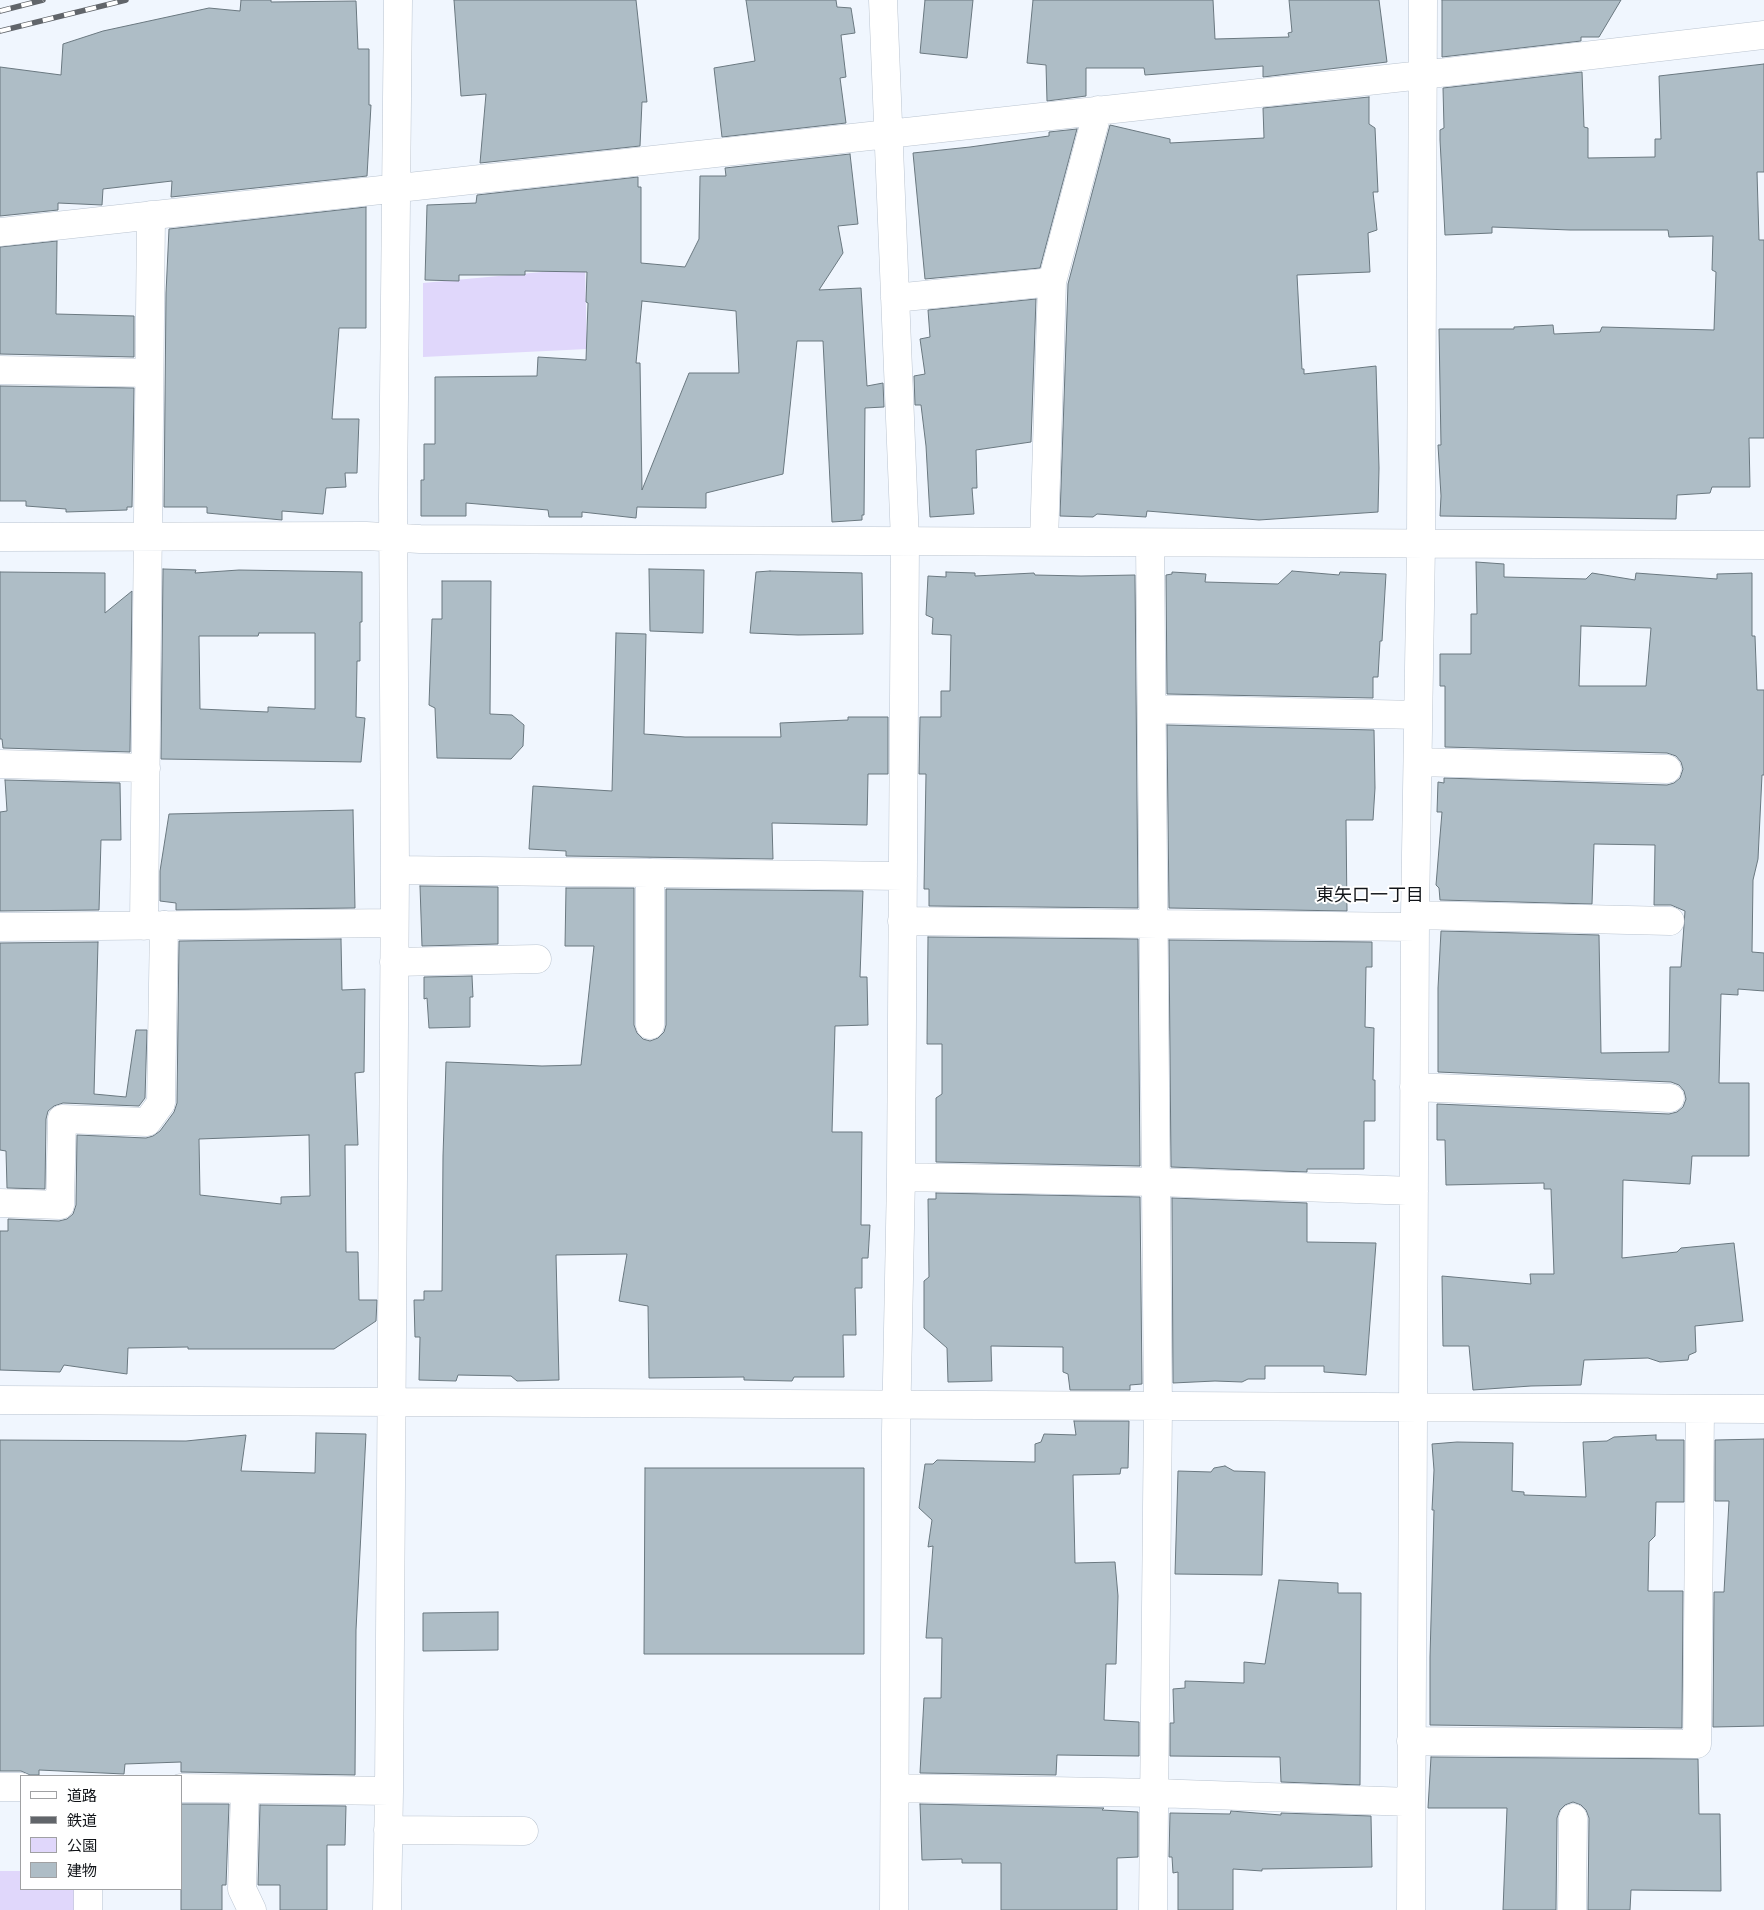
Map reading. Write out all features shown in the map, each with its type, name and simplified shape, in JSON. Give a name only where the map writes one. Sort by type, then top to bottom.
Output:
[{"type":"street","points":[[387,1910],[395,870],[393,538],[398,0]]},
{"type":"street","points":[[883,0],[905,541],[901,1177],[896,1405],[894,1910]]},
{"type":"street","points":[[1411,1910],[1415,921],[1421,544],[1423,0]]},
{"type":"street","points":[[0,232],[1422,75],[1764,35]]},
{"type":"street","points":[[1044,542],[1052,282],[1098,110]]},
{"type":"street","points":[[0,1203],[60,1205],[62,1119],[147,1122],[161,1103],[146,768],[151,215]]},
{"type":"street","points":[[895,298],[1052,282]]},
{"type":"street","points":[[0,370],[150,373]]},
{"type":"street","points":[[0,537],[366,536],[393,538],[1150,543],[1764,545]]},
{"type":"street","points":[[1150,543],[1158,1406],[1154,1910]]},
{"type":"street","points":[[1152,710],[1418,715]]},
{"type":"street","points":[[1418,762],[1667,769]]},
{"type":"street","points":[[0,764],[146,768]]},
{"type":"street","points":[[395,870],[903,876]]},
{"type":"street","points":[[650,873],[650,1025]]},
{"type":"street","points":[[902,921],[1153,925],[1415,921],[1670,922]]},
{"type":"street","points":[[0,927],[394,923]]},
{"type":"street","points":[[394,962],[537,960]]},
{"type":"street","points":[[1414,1087],[1670,1098]]},
{"type":"street","points":[[901,1177],[1156,1182],[1414,1191]]},
{"type":"street","points":[[0,1400],[1764,1409]]},
{"type":"street","points":[[1412,1741],[1697,1744],[1700,1409]]},
{"type":"street","points":[[0,1787],[20,1787]]},
{"type":"street","points":[[182,1788],[389,1791]]},
{"type":"street","points":[[895,1788],[1154,1793],[1411,1802]]},
{"type":"street","points":[[245,1789],[242,1889],[252,1910]]},
{"type":"street","points":[[1572,1910],[1573,1818]]},
{"type":"street","points":[[388,1830],[524,1831]]},
{"type":"street","points":[[88,1890],[88,1910]]},
{"type":"green space","points":[[585,268],[587,349],[423,357],[423,283]]},
{"type":"green space","points":[[0,1871],[20,1871],[20,1890],[79,1890],[79,1910],[0,1910]]},
{"type":"building","points":[[241,0],[271,0],[271,2],[356,1],[358,49],[369,49],[369,105],[371,105],[367,176],[171,197],[172,181],[103,189],[102,205],[58,203],[58,210],[0,216],[0,67],[61,75],[63,44],[103,31],[209,8],[240,11]]},
{"type":"building","points":[[454,0],[636,0],[647,102],[642,102],[640,146],[480,163],[486,94],[461,96]]},
{"type":"building","points":[[746,0],[836,0],[837,7],[851,8],[855,33],[841,35],[846,77],[840,78],[846,123],[722,137],[714,68],[755,61]]},
{"type":"building","points":[[925,0],[973,0],[967,58],[920,53]]},
{"type":"building","points":[[1033,0],[1213,0],[1215,39],[1289,37],[1288,33],[1292,32],[1289,0],[1379,0],[1387,62],[1263,77],[1263,66],[1145,75],[1144,68],[1086,68],[1086,96],[1047,101],[1046,65],[1027,63]]},
{"type":"building","points":[[1442,0],[1621,0],[1599,37],[1581,37],[1581,41],[1442,57]]},
{"type":"building","points":[[1764,64],[1764,172],[1757,172],[1759,240],[1764,240],[1764,438],[1749,438],[1750,487],[1712,487],[1710,493],[1677,495],[1676,519],[1440,516],[1441,496],[1438,445],[1441,445],[1439,329],[1514,329],[1514,327],[1553,325],[1554,334],[1600,332],[1602,327],[1714,330],[1716,272],[1712,270],[1713,236],[1669,237],[1668,230],[1570,230],[1492,227],[1492,233],[1445,235],[1440,140],[1440,130],[1444,128],[1443,88],[1582,72],[1584,127],[1588,128],[1588,158],[1655,157],[1655,139],[1661,139],[1659,76]]},
{"type":"building","points":[[1369,97],[1369,124],[1375,128],[1378,192],[1373,192],[1377,230],[1368,233],[1370,272],[1297,275],[1302,369],[1304,369],[1304,374],[1376,366],[1379,468],[1378,512],[1259,520],[1147,511],[1146,517],[1097,514],[1093,517],[1060,516],[1068,284],[1110,125],[1170,139],[1170,143],[1264,138],[1263,108]]},
{"type":"building","points":[[1077,129],[1040,268],[925,279],[913,153],[1049,136],[1049,132]]},
{"type":"building","points":[[850,154],[858,224],[838,226],[843,253],[819,290],[861,288],[867,386],[883,383],[884,407],[865,408],[864,515],[862,515],[862,520],[832,522],[823,341],[797,341],[783,474],[706,493],[706,508],[637,507],[636,518],[582,512],[582,517],[549,517],[548,510],[466,503],[466,516],[421,516],[424,444],[435,444],[435,377],[537,376],[538,357],[586,360],[588,303],[586,302],[587,272],[525,271],[525,275],[459,275],[459,281],[425,280],[427,205],[476,203],[477,195],[638,177],[638,187],[641,187],[641,263],[685,267],[699,239],[700,176],[726,176],[725,168]],"holes":[[[642,301],[736,311],[739,373],[689,373],[642,490],[640,363],[636,363]]]},
{"type":"building","points":[[366,207],[366,328],[339,328],[332,419],[359,419],[357,473],[345,473],[346,487],[326,488],[323,514],[282,511],[282,520],[207,513],[207,507],[164,507],[166,293],[169,229]]},
{"type":"building","points":[[57,241],[56,314],[134,316],[134,357],[0,354],[0,247]]},
{"type":"building","points":[[1036,299],[1031,442],[976,450],[977,488],[972,488],[974,514],[930,517],[926,446],[921,405],[915,405],[914,376],[925,374],[920,339],[930,337],[928,310]]},
{"type":"building","points":[[0,386],[134,388],[132,507],[127,507],[127,510],[66,512],[66,509],[26,506],[26,501],[0,501]]},
{"type":"building","points":[[1476,562],[1504,564],[1504,577],[1586,579],[1592,573],[1635,580],[1636,573],[1717,579],[1717,574],[1752,573],[1752,636],[1755,636],[1757,690],[1764,690],[1764,775],[1762,775],[1758,859],[1753,880],[1752,952],[1764,953],[1764,991],[1738,989],[1738,995],[1721,994],[1719,1083],[1749,1083],[1749,1156],[1692,1156],[1690,1184],[1623,1180],[1622,1258],[1677,1252],[1681,1248],[1734,1243],[1743,1321],[1695,1326],[1696,1352],[1689,1355],[1688,1360],[1660,1362],[1648,1358],[1584,1360],[1581,1385],[1473,1390],[1469,1346],[1443,1346],[1442,1276],[1531,1284],[1530,1274],[1554,1274],[1551,1189],[1544,1189],[1544,1183],[1446,1185],[1445,1140],[1437,1140],[1437,1104],[1669,1114],[1677,1112],[1683,1107],[1686,1099],[1684,1091],[1679,1085],[1671,1082],[1438,1072],[1438,988],[1441,931],[1599,935],[1601,1053],[1669,1052],[1670,967],[1681,967],[1685,911],[1671,905],[1654,905],[1655,845],[1594,844],[1592,904],[1440,900],[1439,888],[1436,885],[1442,812],[1437,812],[1438,782],[1444,783],[1444,778],[1667,785],[1674,783],[1680,778],[1683,769],[1681,762],[1676,756],[1667,753],[1445,747],[1445,686],[1440,686],[1440,654],[1471,654],[1471,614],[1477,614]],"holes":[[[1581,626],[1651,628],[1646,686],[1579,686]]]},
{"type":"building","points":[[163,569],[196,570],[195,573],[239,570],[362,572],[362,622],[360,622],[360,661],[357,661],[356,717],[365,718],[361,762],[161,759]],"holes":[[[259,633],[315,633],[315,709],[268,707],[268,712],[200,709],[199,636],[258,636]]]},
{"type":"building","points":[[649,569],[704,570],[703,633],[650,631]]},
{"type":"building","points":[[1292,571],[1339,575],[1340,572],[1386,574],[1382,641],[1380,641],[1378,677],[1373,677],[1373,698],[1167,694],[1166,575],[1172,574],[1172,572],[1206,574],[1205,582],[1278,584]]},
{"type":"building","points":[[0,572],[105,573],[105,613],[132,591],[130,752],[3,748],[2,739],[0,739]]},
{"type":"building","points":[[756,572],[862,573],[863,634],[798,635],[750,633]]},
{"type":"building","points":[[946,572],[975,573],[975,576],[1034,573],[1035,575],[1081,576],[1135,575],[1138,908],[929,906],[929,889],[924,889],[926,774],[919,774],[920,717],[941,717],[941,691],[950,691],[951,635],[932,634],[933,618],[926,615],[928,576],[946,577]]},
{"type":"building","points":[[442,581],[491,581],[490,714],[512,715],[524,725],[523,746],[511,759],[437,758],[435,708],[429,705],[432,619],[442,619]]},
{"type":"building","points":[[616,633],[646,634],[644,734],[685,737],[781,737],[780,723],[848,720],[848,717],[888,717],[888,774],[868,774],[867,825],[772,823],[773,859],[566,856],[566,851],[529,849],[533,786],[612,791]]},
{"type":"building","points":[[1167,725],[1374,730],[1375,788],[1373,820],[1346,820],[1347,911],[1169,908]]},
{"type":"building","points":[[5,780],[120,783],[121,840],[101,840],[99,910],[0,911],[0,812],[7,811]]},
{"type":"building","points":[[353,810],[355,908],[176,910],[176,903],[160,901],[160,871],[169,814]]},
{"type":"building","points":[[420,886],[498,887],[498,944],[422,946]]},
{"type":"building","points":[[566,888],[634,888],[634,1025],[637,1033],[643,1039],[650,1041],[658,1038],[664,1032],[666,1025],[666,889],[863,891],[860,977],[867,977],[868,1025],[835,1026],[832,1132],[862,1132],[861,1225],[870,1225],[868,1258],[862,1258],[862,1288],[855,1288],[856,1335],[843,1335],[844,1377],[794,1377],[792,1381],[744,1380],[744,1377],[649,1378],[648,1306],[619,1301],[627,1254],[556,1255],[559,1380],[517,1381],[511,1376],[458,1375],[456,1381],[419,1380],[420,1337],[415,1337],[414,1300],[424,1300],[424,1291],[442,1291],[446,1062],[542,1066],[581,1065],[594,946],[565,946]]},
{"type":"building","points":[[928,937],[1138,939],[1140,1166],[936,1162],[936,1098],[942,1094],[942,1044],[927,1044]]},
{"type":"building","points":[[341,939],[342,990],[365,989],[364,1072],[355,1073],[358,1145],[345,1145],[346,1252],[358,1252],[359,1300],[377,1300],[376,1321],[334,1349],[128,1348],[127,1374],[64,1365],[60,1372],[0,1370],[0,1231],[8,1231],[8,1219],[59,1221],[67,1219],[73,1214],[76,1205],[77,1135],[146,1138],[160,1131],[174,1112],[177,1103],[179,941]],"holes":[[[309,1135],[310,1196],[281,1197],[281,1204],[200,1195],[199,1139]]]},
{"type":"building","points":[[1169,940],[1372,942],[1372,967],[1366,967],[1365,1027],[1374,1028],[1373,1080],[1375,1080],[1375,1121],[1364,1121],[1364,1169],[1307,1169],[1307,1172],[1171,1167]]},
{"type":"building","points":[[98,942],[94,1094],[126,1097],[136,1030],[147,1030],[145,1098],[139,1106],[63,1103],[54,1106],[48,1111],[46,1119],[45,1189],[7,1188],[6,1151],[0,1150],[0,943]]},
{"type":"building","points":[[472,976],[473,997],[470,997],[470,1027],[429,1028],[427,998],[424,999],[424,977]]},
{"type":"building","points":[[936,1193],[1140,1197],[1142,1384],[1130,1385],[1130,1390],[1070,1390],[1068,1374],[1063,1372],[1063,1347],[991,1346],[992,1381],[948,1382],[947,1348],[924,1328],[924,1281],[929,1277],[928,1199],[936,1199]]},
{"type":"building","points":[[1172,1198],[1307,1203],[1307,1242],[1376,1243],[1366,1375],[1324,1372],[1324,1366],[1265,1366],[1265,1379],[1248,1379],[1242,1382],[1173,1383]]},
{"type":"building","points":[[1074,1421],[1129,1421],[1128,1468],[1121,1468],[1120,1474],[1073,1475],[1075,1563],[1115,1562],[1118,1596],[1116,1664],[1106,1664],[1104,1720],[1139,1722],[1139,1756],[1057,1755],[1056,1775],[920,1773],[924,1698],[941,1698],[942,1638],[926,1638],[933,1546],[928,1547],[932,1520],[919,1508],[925,1464],[933,1464],[937,1460],[1035,1462],[1035,1444],[1041,1442],[1044,1434],[1076,1435]]},
{"type":"building","points":[[316,1433],[366,1434],[356,1630],[355,1775],[181,1772],[181,1762],[125,1764],[124,1774],[39,1770],[39,1775],[30,1775],[21,1771],[0,1771],[0,1440],[186,1441],[246,1435],[241,1471],[315,1473]]},
{"type":"building","points":[[1656,1435],[1656,1440],[1684,1440],[1684,1502],[1656,1502],[1655,1536],[1649,1542],[1648,1591],[1683,1591],[1682,1728],[1430,1725],[1434,1510],[1432,1510],[1434,1470],[1432,1444],[1457,1442],[1513,1443],[1512,1491],[1524,1492],[1524,1495],[1586,1497],[1583,1442],[1607,1441],[1614,1437]]},
{"type":"building","points":[[1764,1439],[1764,1726],[1713,1727],[1714,1592],[1724,1592],[1729,1501],[1715,1501],[1715,1440]]},
{"type":"building","points":[[1225,1466],[1234,1471],[1265,1472],[1262,1575],[1175,1574],[1178,1471],[1211,1472],[1214,1468]]},
{"type":"building","points":[[645,1468],[864,1468],[864,1654],[644,1654]]},
{"type":"building","points":[[1279,1580],[1338,1583],[1338,1593],[1361,1593],[1360,1785],[1281,1782],[1280,1757],[1170,1756],[1170,1723],[1174,1723],[1173,1689],[1185,1688],[1185,1681],[1244,1683],[1244,1662],[1265,1664]]},
{"type":"building","points":[[498,1612],[498,1650],[423,1651],[423,1613]]},
{"type":"building","points":[[1431,1757],[1698,1759],[1699,1814],[1720,1814],[1721,1891],[1631,1890],[1630,1910],[1588,1910],[1589,1818],[1586,1810],[1581,1805],[1573,1802],[1565,1805],[1560,1810],[1557,1818],[1556,1910],[1503,1910],[1507,1808],[1428,1808]]},
{"type":"building","points":[[182,1804],[229,1804],[226,1885],[222,1885],[222,1910],[181,1910]]},
{"type":"building","points":[[920,1804],[1104,1808],[1102,1810],[1138,1812],[1138,1857],[1117,1858],[1117,1910],[1001,1910],[1001,1863],[962,1863],[962,1859],[922,1860]]},
{"type":"building","points":[[260,1805],[346,1806],[345,1845],[327,1845],[327,1910],[280,1910],[280,1885],[258,1885]]},
{"type":"building","points":[[1231,1811],[1281,1815],[1281,1813],[1371,1816],[1372,1867],[1262,1869],[1262,1871],[1233,1869],[1233,1910],[1178,1910],[1178,1872],[1173,1873],[1172,1857],[1169,1857],[1170,1813],[1230,1814]]},
{"type":"railway","points":[[0,11],[43,0]]},
{"type":"railway","points":[[0,31],[126,0]]},
{"type":"district","name":"東矢口一丁目","points":[[1370,896]]}]
